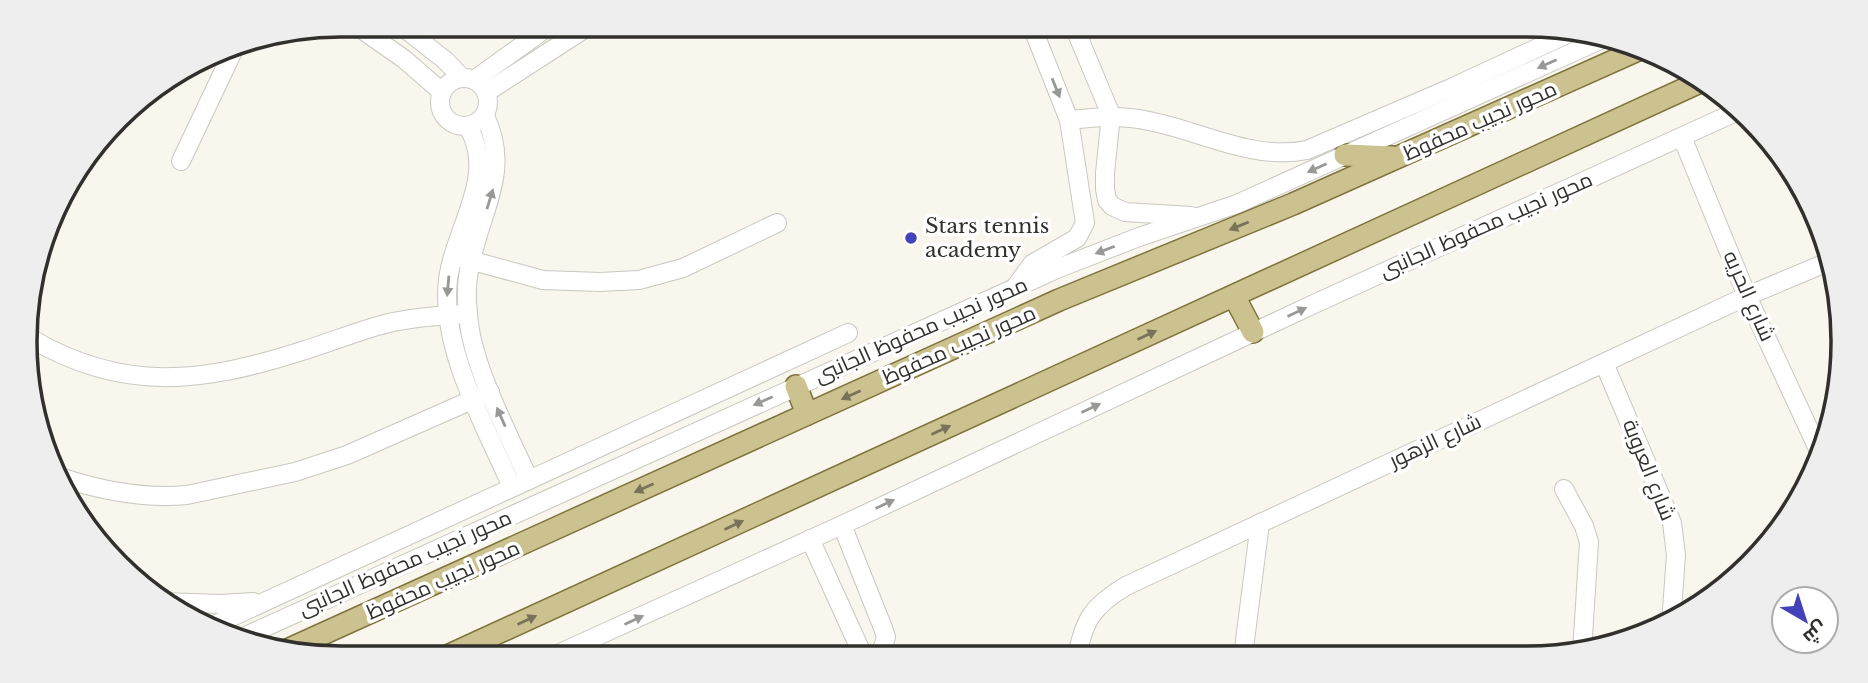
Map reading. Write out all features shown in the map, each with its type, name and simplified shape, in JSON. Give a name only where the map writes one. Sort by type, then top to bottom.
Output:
[{"type":"main road","name":"محور نجيب محفوظ","points":[[301,644],[1059,300],[1293,204],[1628,54]]},
{"type":"main road","points":[[469,646],[1692,86]]},
{"type":"main road","points":[[1345,155],[1398,157]]},
{"type":"main road","points":[[1234,296],[1253,332]]},
{"type":"main road","points":[[796,386],[807,414]]},
{"type":"street","points":[[373,37],[404,59],[442,92]]},
{"type":"street","points":[[415,37],[474,83],[488,108],[485,116],[468,127],[458,126],[442,114],[442,92],[447,85],[474,83],[566,37]]},
{"type":"street","points":[[474,83],[535,37]]},
{"type":"street","points":[[1014,289],[1032,264],[1077,238],[1083,229],[1085,217],[1069,120],[1036,37]]},
{"type":"street","points":[[1078,37],[1111,115],[1105,189],[1112,206],[1132,213],[1205,217]]},
{"type":"street","points":[[1069,120],[1111,115],[1152,121],[1250,149],[1290,153],[1307,150],[1439,94],[1558,38]]},
{"type":"street","name":"محور نجيب محفوظ الجانبى","points":[[253,633],[1014,289],[1099,252],[1205,217],[1591,44]]},
{"type":"street","points":[[181,161],[230,58]]},
{"type":"street","name":"محور نجيب محفوظ الجانبى","points":[[575,646],[1730,115]]},
{"type":"street","points":[[485,116],[495,142],[497,169],[471,261],[467,314],[482,396],[512,487]]},
{"type":"street","points":[[468,127],[478,150],[478,180],[453,256],[448,280],[447,315],[461,368],[482,396],[529,480]]},
{"type":"street","name":"شارع الحريه","points":[[1682,136],[1747,296],[1814,441]]},
{"type":"street","points":[[453,256],[543,280],[639,280],[683,268],[777,223]]},
{"type":"street","name":"شارع الزهور","points":[[1079,646],[1082,633],[1095,607],[1126,586],[1747,296],[1821,265]]},
{"type":"street","points":[[37,342],[55,353],[113,373],[177,378],[210,376],[275,360],[385,324],[467,314]]},
{"type":"street","points":[[221,621],[848,333]]},
{"type":"street","name":"شارع العروبة","points":[[1604,363],[1672,523],[1676,555],[1672,609]]},
{"type":"street","points":[[70,480],[131,493],[187,495],[295,472],[347,455],[482,396]]},
{"type":"street","points":[[1564,489],[1584,526],[1589,542],[1583,641]]},
{"type":"street","points":[[1244,646],[1260,523]]},
{"type":"street","points":[[842,524],[883,628],[886,637],[883,646]]},
{"type":"street","points":[[810,539],[859,646]]},
{"type":"street","points":[[184,602],[221,604],[266,600]]},
{"type":"place","name":"Stars tennis academy","points":[[911,238]]}]
